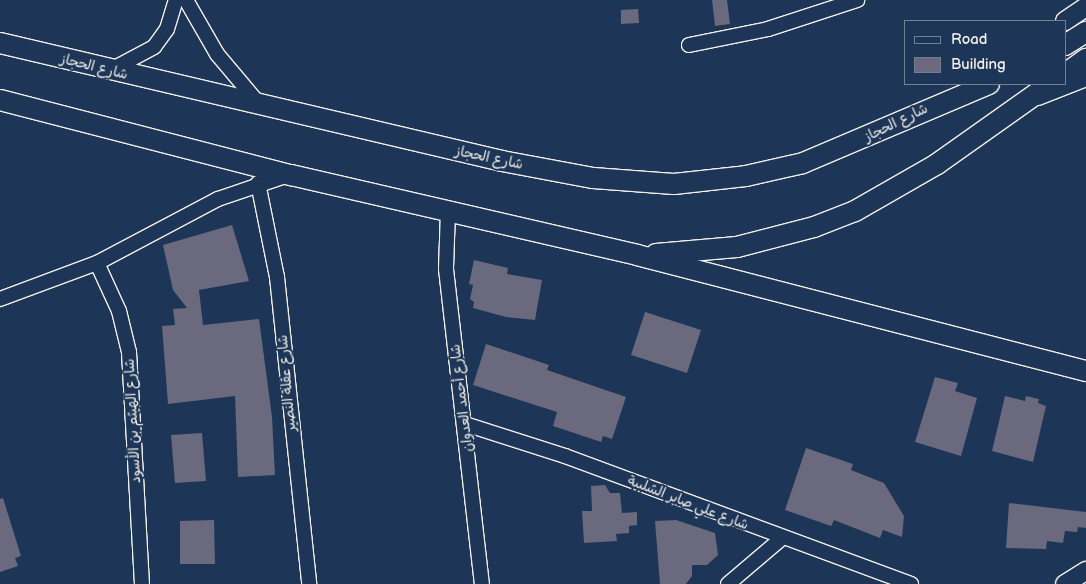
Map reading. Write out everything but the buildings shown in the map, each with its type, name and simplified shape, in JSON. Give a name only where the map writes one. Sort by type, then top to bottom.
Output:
[{"type":"main road","points":[[1066,44],[1086,32]]},
{"type":"main road","name":"شارع الحجاز","points":[[0,43],[262,107],[593,178],[674,184],[746,176],[803,163],[879,133],[935,104]]},
{"type":"main road","points":[[1066,73],[1086,59]]},
{"type":"main road","points":[[935,104],[987,85]]},
{"type":"main road","points":[[637,255],[737,247],[814,227],[855,210],[937,164],[1048,85]]},
{"type":"main road","points":[[0,100],[290,175],[637,255],[1082,372]]},
{"type":"street","points":[[110,70],[154,47],[167,29],[176,0]]},
{"type":"street","points":[[186,0],[217,54],[262,107]]},
{"type":"street","points":[[689,45],[768,28],[857,0]]},
{"type":"street","points":[[1066,21],[1086,7]]},
{"type":"street","points":[[1066,85],[1086,77]]},
{"type":"street","name":"شارع الحجاز","points":[[935,104],[966,85]]},
{"type":"street","points":[[1023,102],[1066,85]]},
{"type":"street","points":[[0,299],[97,263],[167,224],[258,183],[290,175]]},
{"type":"street","name":"شارع عقلة النصير","points":[[258,183],[277,277],[309,584]]},
{"type":"street","name":"شارع أحمد العدوان","points":[[448,211],[446,268],[482,584]]},
{"type":"street","name":"شارع الهيثم بن الأسود","points":[[97,263],[119,311],[129,352],[142,584]]},
{"type":"street","name":"شارع علي صابر الشلبية","points":[[465,424],[565,456],[782,538],[911,584]]},
{"type":"street","points":[[728,584],[782,538]]},
{"type":"street","points":[[1065,584],[1086,572]]}]
